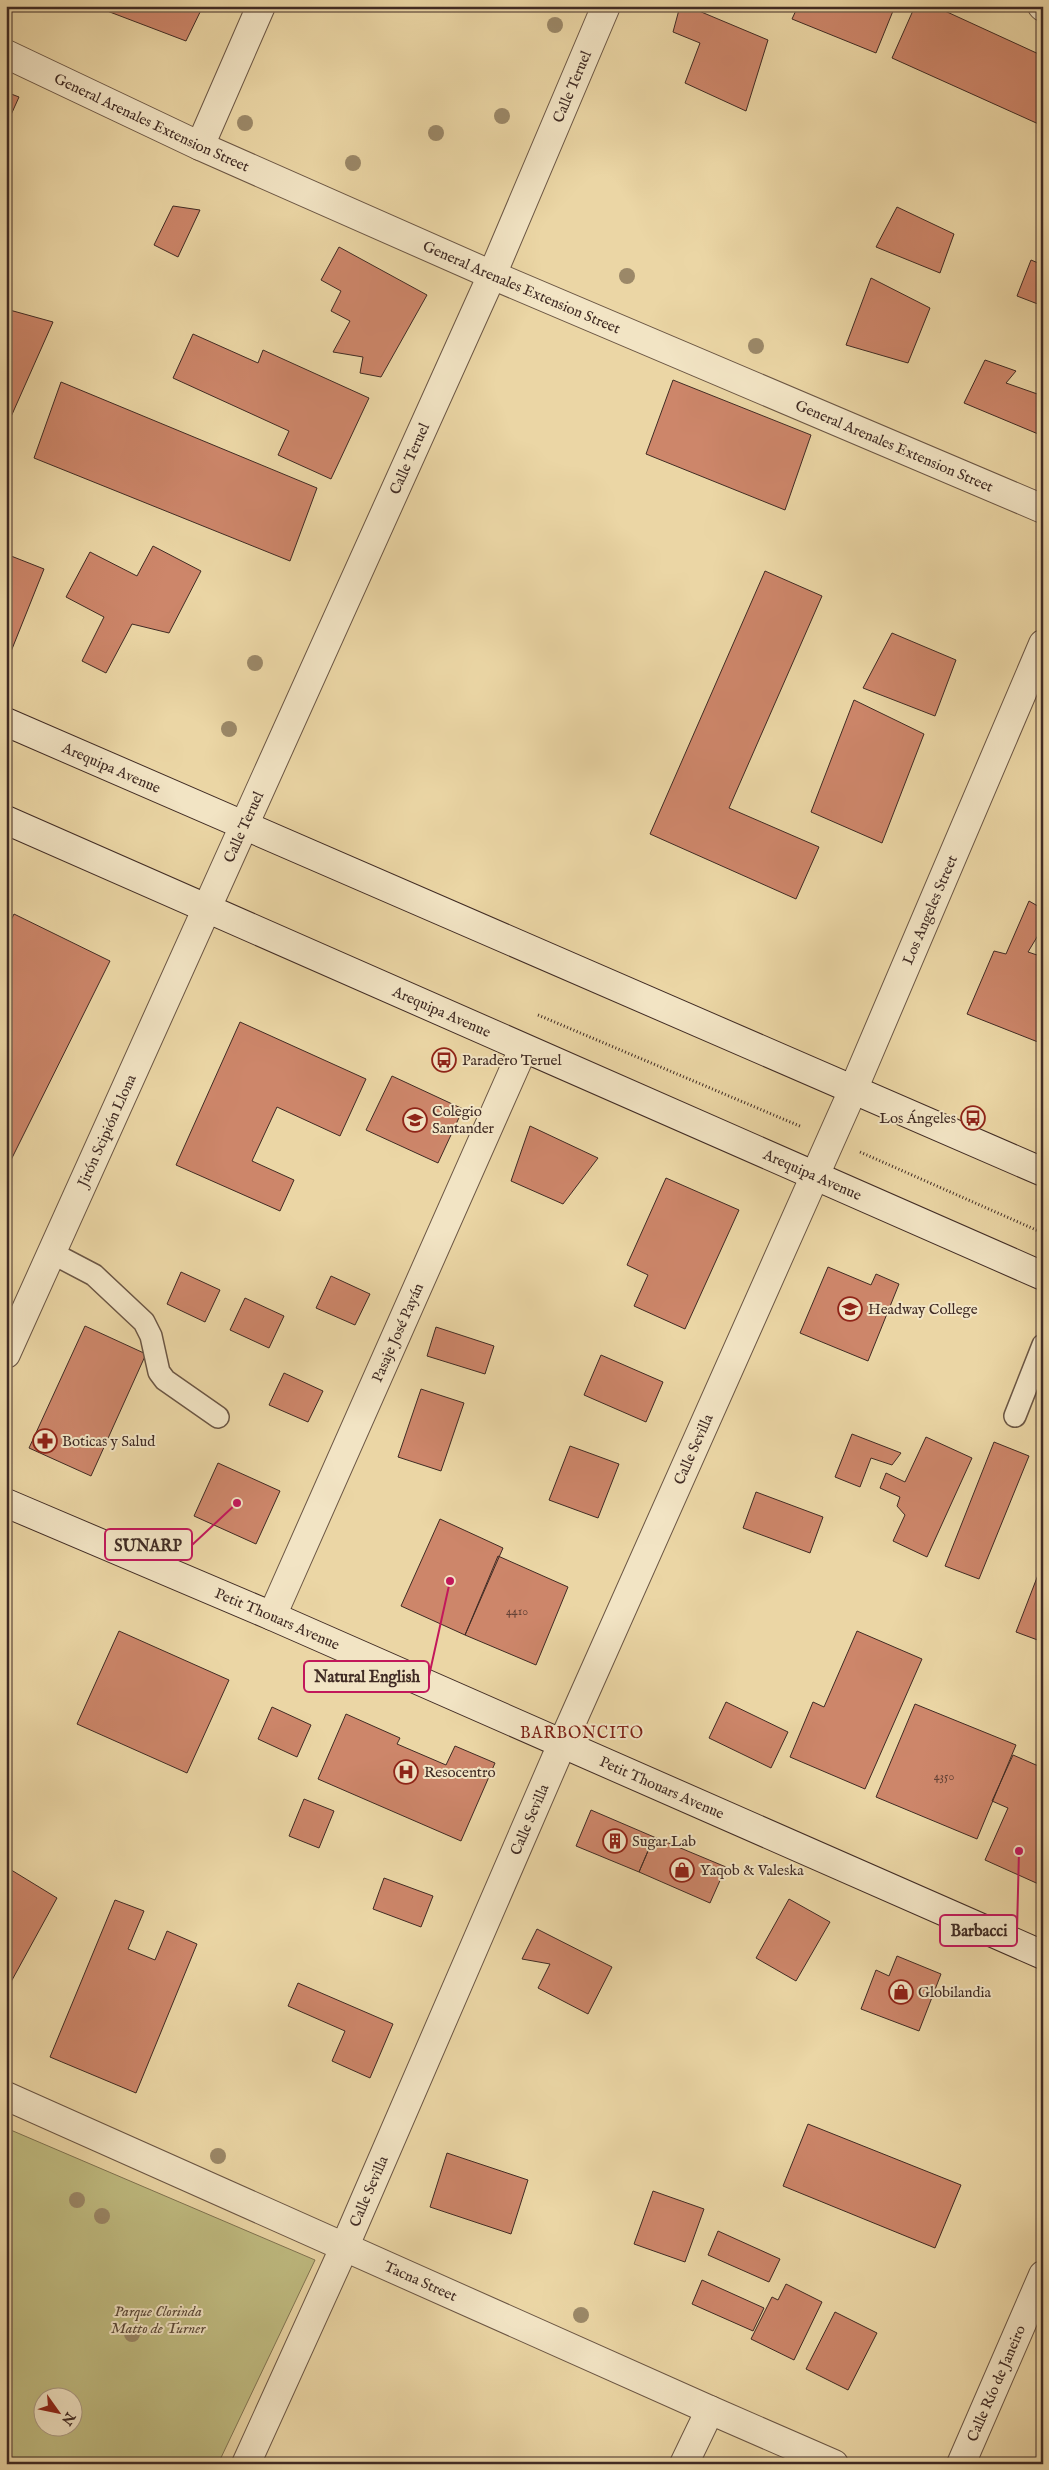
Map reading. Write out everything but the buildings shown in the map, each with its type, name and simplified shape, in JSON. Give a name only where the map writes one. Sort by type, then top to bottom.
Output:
[{"type":"street","points":[[200,146],[261,6]]},
{"type":"street","name":"Calle Teruel","points":[[208,908],[244,824],[492,275],[606,6]]},
{"type":"street","name":"General Arenales Extension Street","points":[[6,54],[200,146],[492,275],[1043,509]]},
{"type":"street","name":"Los Angeles Street","points":[[816,1176],[1043,644]]},
{"type":"street","name":"Arequipa Avenue","points":[[6,722],[1043,1172]]},
{"type":"street","name":"Arequipa Avenue","points":[[6,820],[523,1049],[1043,1276]]},
{"type":"street","name":"Jirón Scipión Llona","points":[[6,1354],[208,908]]},
{"type":"street","name":"Pasaje José Payán","points":[[272,1616],[523,1049]]},
{"type":"street","name":"Calle Sevilla","points":[[246,2464],[344,2248],[562,1744],[816,1176]]},
{"type":"street","name":"Petit Thouars Avenue","points":[[6,1503],[272,1616],[1043,1955]]},
{"type":"street","name":"Tacna Street","points":[[6,2096],[344,2248],[834,2464]]},
{"type":"street","name":"Calle Río de Janeiro","points":[[961,2464],[1043,2275]]},
{"type":"street","points":[[684,2464],[710,2410]]},
{"type":"lane","points":[[52,1253],[94,1275],[144,1322],[150,1336],[159,1372],[165,1380],[218,1417]]},
{"type":"lane","points":[[1015,1416],[1043,1345]]},
{"type":"green space","name":"Parque Clorinda Matto de Turner","points":[[6,2128],[315,2260],[218,2464],[6,2464]]},
{"type":"place","name":"Paradero Teruel","points":[[444,1060]]},
{"type":"place","name":"Los Ángeles","points":[[973,1118]]},
{"type":"place","name":"Colegio Santander","points":[[415,1120]]},
{"type":"place","name":"Headway College","points":[[850,1309]]},
{"type":"place","name":"Boticas y Salud","points":[[45,1441]]},
{"type":"place","name":"SUNARP","points":[[237,1503]]},
{"type":"place","name":"Natural English","points":[[450,1581]]},
{"type":"place","name":"Resocentro","points":[[406,1772]]},
{"type":"place","name":"Sugar Lab","points":[[615,1841]]},
{"type":"place","name":"Barbacci","points":[[1019,1851]]},
{"type":"place","name":"Yaqob & Valeska","points":[[682,1870]]},
{"type":"place","name":"Globilandia","points":[[901,1992]]},
{"type":"district","name":"BARBONCITO","points":[[582,1734]]}]
